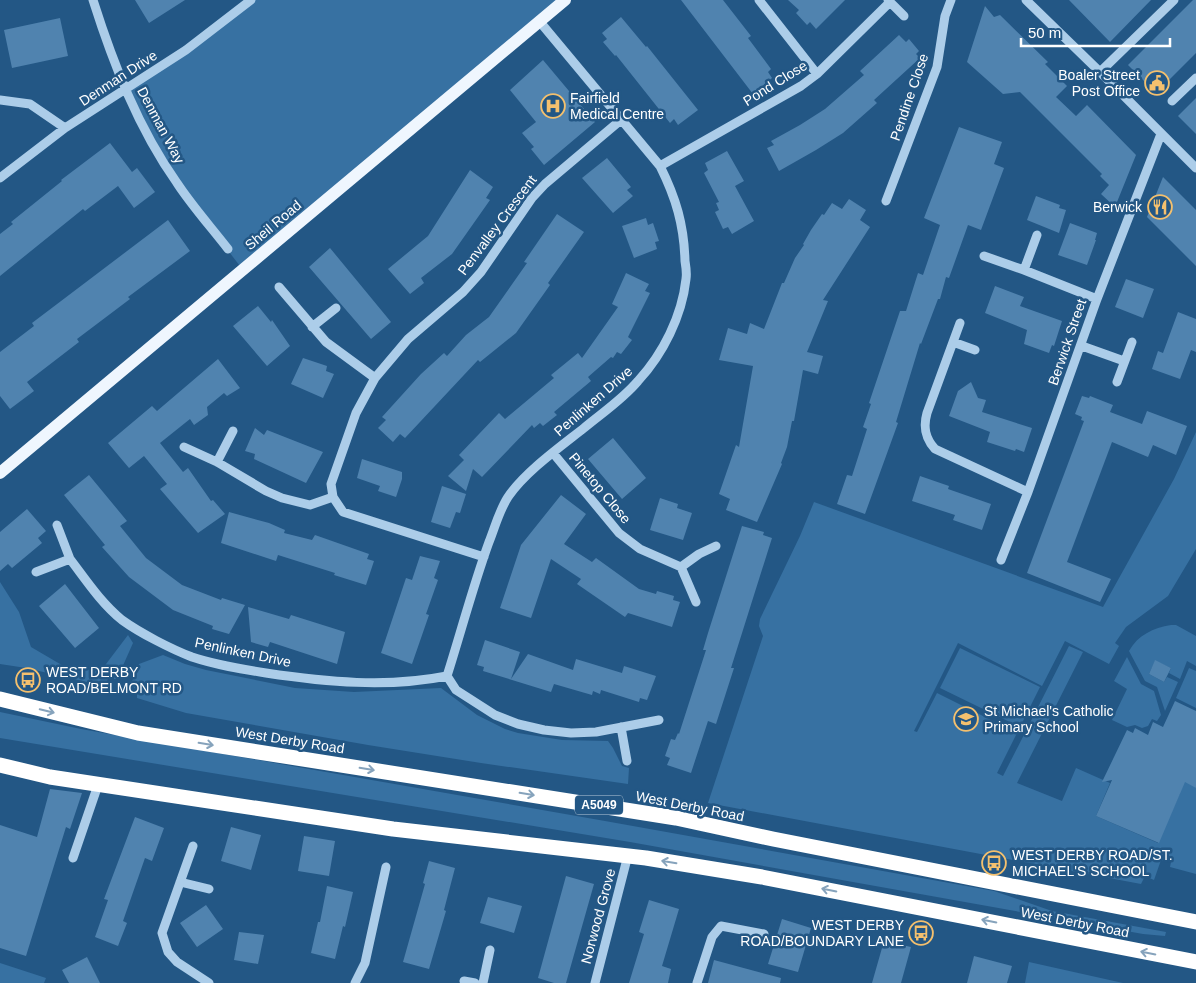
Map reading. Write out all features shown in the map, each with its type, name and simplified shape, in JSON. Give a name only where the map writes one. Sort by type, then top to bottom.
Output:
[{"type":"highway","name":"West Derby Road","points":[[0,699],[138,733],[676,818],[783,841],[1196,922]]},
{"type":"highway","name":"West Derby Road","points":[[0,765],[50,777],[98,785],[393,829],[628,856],[762,877],[1196,962]]},
{"type":"main road","name":"Sheil Road","points":[[0,473],[565,0]]},
{"type":"street","name":"Denman Way","points":[[93,0],[106,42],[146,132],[176,183],[228,249]]},
{"type":"street","name":"Denman Drive","points":[[0,178],[65,128],[186,50],[251,0]]},
{"type":"street","points":[[759,0],[817,74]]},
{"type":"street","name":"Pendine Close","points":[[886,201],[937,67],[945,16],[952,0]]},
{"type":"street","points":[[1026,0],[1196,168]]},
{"type":"street","points":[[1100,72],[1174,0]]},
{"type":"street","name":"Pond Close","points":[[660,166],[801,86],[817,74],[889,1],[904,16]]},
{"type":"street","name":"Penlinken Drive","points":[[57,525],[70,559],[104,603],[122,620],[160,642],[192,657],[235,668],[328,682],[393,682],[430,680],[447,676],[501,509],[509,496],[528,476],[637,383],[649,368],[670,334],[680,309],[686,279],[685,244],[679,209],[672,188],[660,166],[540,22]]},
{"type":"street","points":[[1172,101],[1196,78]]},
{"type":"street","points":[[0,100],[30,104],[65,128]]},
{"type":"street","name":"Penvalley Crescent","points":[[333,497],[331,484],[349,431],[356,413],[375,378],[408,339],[463,292],[481,272],[532,198],[545,184],[622,119]]},
{"type":"street","name":"Berwick Street","points":[[1001,560],[1082,346],[1097,299],[1161,134]]},
{"type":"street","points":[[1024,270],[1037,236]]},
{"type":"street","points":[[984,256],[1097,299]]},
{"type":"street","points":[[279,287],[326,342],[375,378]]},
{"type":"street","points":[[312,327],[336,308]]},
{"type":"street","points":[[960,323],[925,422],[928,441],[935,449],[1028,492]]},
{"type":"street","points":[[953,342],[975,350]]},
{"type":"street","points":[[1117,382],[1132,342]]},
{"type":"street","points":[[1082,346],[1124,361]]},
{"type":"street","points":[[217,462],[233,431]]},
{"type":"street","points":[[184,447],[217,462],[266,491],[310,505],[333,497],[343,512],[484,557]]},
{"type":"street","name":"Pinetop Close","points":[[553,453],[618,532],[640,549],[681,567]]},
{"type":"street","points":[[696,602],[681,567],[699,554],[716,546]]},
{"type":"street","points":[[36,572],[70,559]]},
{"type":"street","points":[[447,676],[456,690],[495,715],[518,724],[544,730],[571,733],[596,732],[659,720]]},
{"type":"street","points":[[621,727],[627,761]]},
{"type":"street","points":[[74,858],[98,785]]},
{"type":"street","points":[[193,846],[162,933],[168,952],[177,962],[209,983]]},
{"type":"street","name":"Norwood Grove","points":[[595,983],[628,856]]},
{"type":"street","points":[[355,983],[365,963],[386,867]]},
{"type":"street","points":[[180,882],[209,889]]},
{"type":"street","points":[[697,983],[712,937],[721,926],[764,934]]},
{"type":"street","points":[[483,983],[490,950]]},
{"type":"street","points":[[464,981],[474,983]]},
{"type":"shaded area","points":[[251,0],[565,0],[243,270],[176,183],[126,89]]},
{"type":"shaded area","name":"St Michael's Catholic Primary School","points":[[1196,432],[1196,549],[1168,596],[1126,627],[1115,643],[1119,646],[1109,664],[1065,641],[1042,686],[958,643],[914,731],[917,732],[937,693],[1017,733],[997,773],[1003,776],[1069,646],[1083,652],[1017,783],[1062,801],[1076,768],[1110,783],[1096,816],[1158,843],[1180,793],[1172,754],[1196,788],[1196,874],[1170,867],[1171,862],[1161,860],[1154,880],[1145,876],[1141,884],[708,803],[763,636],[759,626],[760,619],[800,536],[814,502],[1103,607],[1174,479]]},
{"type":"shaded area","points":[[0,582],[19,612],[31,647],[72,671],[103,668],[128,635],[133,643],[117,679],[108,679],[104,686],[0,664]]},
{"type":"shaded area","points":[[1176,625],[1196,636],[1196,666],[1187,661],[1180,679],[1169,673],[1171,668],[1155,661],[1149,674],[1164,682],[1167,677],[1178,682],[1165,711],[1157,687],[1145,681],[1129,651],[1147,633]]},
{"type":"shaded area","points":[[960,648],[1040,687],[1020,727],[940,688]]},
{"type":"shaded area","points":[[163,655],[206,670],[295,688],[354,692],[441,688],[477,715],[505,729],[562,740],[608,741],[622,766],[629,768],[628,784],[368,745],[186,713],[137,698],[137,691],[131,684],[139,664]]},
{"type":"shaded area","points":[[1127,657],[1141,684],[1154,691],[1161,715],[1157,721],[1152,719],[1148,726],[1142,728],[1135,725],[1127,727],[1112,720],[1127,689],[1114,681]]},
{"type":"shaded area","points":[[1189,668],[1196,671],[1196,708],[1176,698]]},
{"type":"shaded area","points":[[0,712],[81,729],[994,891],[1052,911],[1166,932],[1165,936],[1143,934],[630,842],[0,738]]},
{"type":"shaded area","points":[[1029,962],[1123,983],[1025,983]]},
{"type":"shaded area","points":[[0,963],[46,978],[44,983],[0,983]]},
{"type":"building","points":[[135,0],[185,0],[149,23]]},
{"type":"building","points":[[681,0],[723,0],[751,36],[748,38],[771,69],[768,72],[772,78],[753,94]]},
{"type":"building","points":[[788,0],[845,0],[816,29],[810,22],[807,25],[796,13],[799,10]]},
{"type":"building","points":[[1069,0],[1151,0],[1110,42]]},
{"type":"building","points":[[1193,0],[1196,0],[1196,53],[1156,93],[1128,65]]},
{"type":"building","points":[[985,6],[994,17],[1000,15],[1048,62],[1045,64],[1067,86],[1056,97],[1076,116],[1087,105],[1136,155],[1115,207],[1101,194],[1109,185],[1100,176],[1102,174],[1020,92],[1003,94],[967,62]]},
{"type":"building","points":[[621,17],[647,46],[698,110],[678,125],[674,119],[670,123],[616,55],[603,42],[607,39],[602,33]]},
{"type":"building","points":[[60,18],[68,56],[12,68],[4,30]]},
{"type":"building","points":[[899,35],[906,42],[909,39],[919,51],[916,54],[920,58],[874,100],[877,103],[843,133],[779,171],[767,148],[774,145],[771,141],[825,109],[864,75],[860,71]]},
{"type":"building","name":"Fairfield Medical Centre","points":[[543,60],[595,122],[544,165],[531,149],[534,147],[522,133],[536,122],[510,90]]},
{"type":"building","points":[[1196,98],[1196,134],[1178,116]]},
{"type":"building","points":[[959,127],[1002,142],[994,164],[1004,168],[981,230],[968,225],[949,278],[946,277],[940,299],[938,299],[920,343],[896,422],[898,423],[865,514],[837,504],[847,475],[852,476],[867,429],[863,427],[871,404],[869,403],[900,311],[906,311],[918,273],[923,275],[940,225],[924,218]]},
{"type":"building","points":[[110,143],[132,172],[137,168],[155,192],[134,208],[118,186],[85,211],[83,209],[0,276],[0,234],[13,224],[11,222],[61,180]]},
{"type":"building","points":[[727,151],[744,181],[735,186],[754,221],[732,234],[728,227],[723,229],[715,212],[719,210],[716,203],[719,202],[704,173],[708,170],[705,163]]},
{"type":"building","points":[[607,158],[631,187],[627,190],[633,196],[613,213],[582,178]]},
{"type":"building","points":[[470,170],[493,187],[486,198],[490,200],[452,254],[421,278],[424,283],[410,294],[388,269],[428,236]]},
{"type":"building","points":[[1163,177],[1196,210],[1196,266],[1147,217]]},
{"type":"building","points":[[1036,196],[1060,205],[1059,208],[1066,210],[1059,233],[1027,220]]},
{"type":"building","points":[[849,199],[866,210],[860,220],[870,227],[823,300],[828,301],[807,352],[823,356],[818,374],[803,370],[794,421],[792,421],[782,464],[757,522],[726,510],[730,499],[719,494],[736,445],[739,447],[753,366],[719,360],[728,328],[747,334],[750,323],[764,329],[782,283],[784,283],[795,258],[811,230],[832,203],[842,209]]},
{"type":"building","points":[[557,214],[584,232],[516,333],[480,362],[478,360],[405,438],[400,434],[393,442],[378,428],[386,420],[382,417],[421,374],[444,353],[447,356],[466,335],[489,317],[527,263],[524,262]]},
{"type":"building","points":[[646,218],[648,225],[653,223],[659,241],[655,242],[657,249],[634,258],[622,226]]},
{"type":"building","points":[[168,220],[190,251],[128,297],[130,299],[77,339],[79,342],[27,382],[34,391],[10,409],[0,396],[0,352],[34,326],[32,323]]},
{"type":"building","points":[[1070,223],[1097,233],[1087,265],[1058,255]]},
{"type":"building","points":[[330,248],[391,322],[371,339],[309,267]]},
{"type":"building","points":[[626,273],[649,284],[645,291],[650,293],[628,337],[632,340],[621,354],[617,352],[613,358],[611,357],[588,377],[591,381],[554,412],[557,415],[543,426],[540,423],[534,428],[532,425],[482,477],[473,469],[466,491],[448,476],[464,460],[459,455],[499,413],[505,419],[554,378],[551,375],[578,353],[582,358],[618,307],[612,304]]},
{"type":"building","points":[[1126,279],[1154,289],[1143,318],[1115,307]]},
{"type":"building","points":[[995,286],[1024,297],[1020,306],[1062,321],[1054,346],[1052,345],[1049,353],[1024,344],[1027,330],[985,313]]},
{"type":"building","points":[[258,306],[271,322],[272,320],[290,346],[267,366],[233,326]]},
{"type":"building","points":[[1178,312],[1196,319],[1196,352],[1191,350],[1180,379],[1152,369],[1158,351],[1163,353]]},
{"type":"building","points":[[303,358],[327,366],[326,371],[334,374],[323,398],[291,384]]},
{"type":"building","points":[[218,359],[240,388],[227,396],[224,393],[207,407],[208,415],[194,425],[190,419],[160,443],[183,472],[188,468],[211,501],[213,500],[225,514],[198,533],[160,489],[167,484],[144,456],[129,468],[108,443],[152,406],[157,411]]},
{"type":"building","points":[[971,382],[978,398],[986,400],[982,412],[1032,428],[1024,452],[987,442],[990,432],[949,416],[958,391]]},
{"type":"building","points":[[1082,396],[1089,398],[1090,396],[1113,405],[1110,412],[1142,424],[1147,411],[1187,426],[1176,455],[1153,445],[1148,457],[1112,442],[1067,562],[1111,579],[1100,602],[1027,573],[1084,421],[1081,420],[1082,417],[1075,414]]},
{"type":"building","points":[[255,428],[264,435],[267,430],[323,452],[306,483],[254,459],[255,454],[245,451]]},
{"type":"building","points":[[613,438],[646,478],[622,499],[588,459]]},
{"type":"building","points":[[362,459],[402,472],[402,479],[396,497],[378,491],[380,486],[357,478]]},
{"type":"building","points":[[89,475],[127,521],[120,526],[146,558],[182,585],[221,600],[222,598],[245,605],[229,634],[212,629],[213,626],[173,610],[129,577],[102,547],[105,545],[64,495]]},
{"type":"building","points":[[920,476],[949,486],[948,489],[991,504],[982,530],[953,520],[955,515],[912,501]]},
{"type":"building","points":[[442,486],[466,494],[460,513],[456,512],[450,528],[431,522]]},
{"type":"building","points":[[561,495],[586,514],[564,544],[592,562],[596,558],[639,589],[656,594],[657,591],[674,596],[673,600],[680,602],[672,627],[628,613],[625,617],[577,584],[581,579],[551,559],[531,618],[500,608],[521,545]]},
{"type":"building","points":[[660,498],[678,504],[677,508],[692,513],[683,540],[650,530]]},
{"type":"building","points":[[27,509],[46,531],[38,538],[42,543],[12,568],[8,564],[0,571],[0,532]]},
{"type":"building","points":[[229,512],[269,523],[285,530],[284,533],[312,540],[315,535],[369,554],[367,559],[374,561],[366,585],[278,555],[276,561],[221,543]]},
{"type":"building","points":[[742,526],[764,532],[763,535],[772,538],[731,668],[734,668],[716,724],[708,721],[691,773],[667,765],[670,758],[665,756],[671,739],[675,740],[679,734],[706,650],[703,650],[708,633]]},
{"type":"building","points":[[420,556],[440,561],[434,578],[438,580],[426,614],[429,615],[412,664],[381,653],[406,578],[412,580]]},
{"type":"building","points":[[65,584],[99,628],[75,648],[39,606]]},
{"type":"building","points":[[248,607],[289,619],[291,615],[345,632],[337,664],[270,642],[268,647],[251,642]]},
{"type":"building","points":[[485,640],[520,652],[511,679],[528,654],[573,670],[576,659],[622,673],[624,666],[656,676],[647,700],[640,698],[639,702],[601,690],[600,694],[593,691],[592,695],[554,684],[551,692],[483,671],[484,667],[477,665]]},
{"type":"building","points":[[1155,660],[1171,668],[1164,682],[1149,674]]},
{"type":"building","points":[[1175,701],[1196,711],[1196,788],[1185,782],[1159,843],[1096,816],[1112,780],[1102,782],[1127,730],[1133,733],[1135,728],[1148,735],[1153,722],[1163,727]]},
{"type":"building","points":[[50,789],[82,793],[70,829],[66,827],[26,956],[0,948],[0,825],[37,837]]},
{"type":"building","points":[[135,817],[164,828],[152,861],[145,858],[123,921],[127,923],[118,946],[95,937],[108,900],[104,899]]},
{"type":"building","points":[[231,827],[261,835],[251,870],[221,861]]},
{"type":"building","points":[[304,836],[335,841],[329,876],[298,871]]},
{"type":"building","points":[[429,861],[455,868],[444,910],[446,911],[429,969],[403,962],[425,884],[423,883]]},
{"type":"building","points":[[566,876],[594,884],[566,983],[554,983],[538,978]]},
{"type":"building","points":[[327,886],[353,892],[335,959],[311,953],[318,922],[320,922]]},
{"type":"building","points":[[488,897],[522,906],[514,933],[480,923]]},
{"type":"building","points":[[649,900],[679,909],[662,966],[671,969],[668,983],[629,983],[644,934],[639,932]]},
{"type":"building","points":[[206,905],[223,929],[197,947],[180,923]]},
{"type":"building","points":[[782,919],[811,928],[798,972],[768,964]]},
{"type":"building","points":[[239,932],[264,935],[258,964],[234,960]]},
{"type":"building","points":[[884,941],[911,947],[901,983],[872,983]]},
{"type":"building","points":[[974,956],[1012,966],[1007,983],[967,983]]},
{"type":"building","points":[[87,957],[100,983],[69,983],[62,970]]},
{"type":"building","points":[[714,960],[781,978],[780,983],[708,983]]},
{"type":"place","name":"Boaler Street Post Office","points":[[1157,83]]},
{"type":"place","name":"Fairfield Medical Centre","points":[[553,106]]},
{"type":"place","name":"Berwick","points":[[1160,207]]},
{"type":"place","name":"WEST DERBY ROAD/BELMONT RD","points":[[28,680]]},
{"type":"place","name":"St Michael's Catholic Primary School","points":[[966,719]]},
{"type":"place","name":"WEST DERBY ROAD/ST. MICHAEL'S SCHOOL","points":[[994,863]]},
{"type":"place","name":"WEST DERBY ROAD/BOUNDARY LANE","points":[[921,933]]}]
